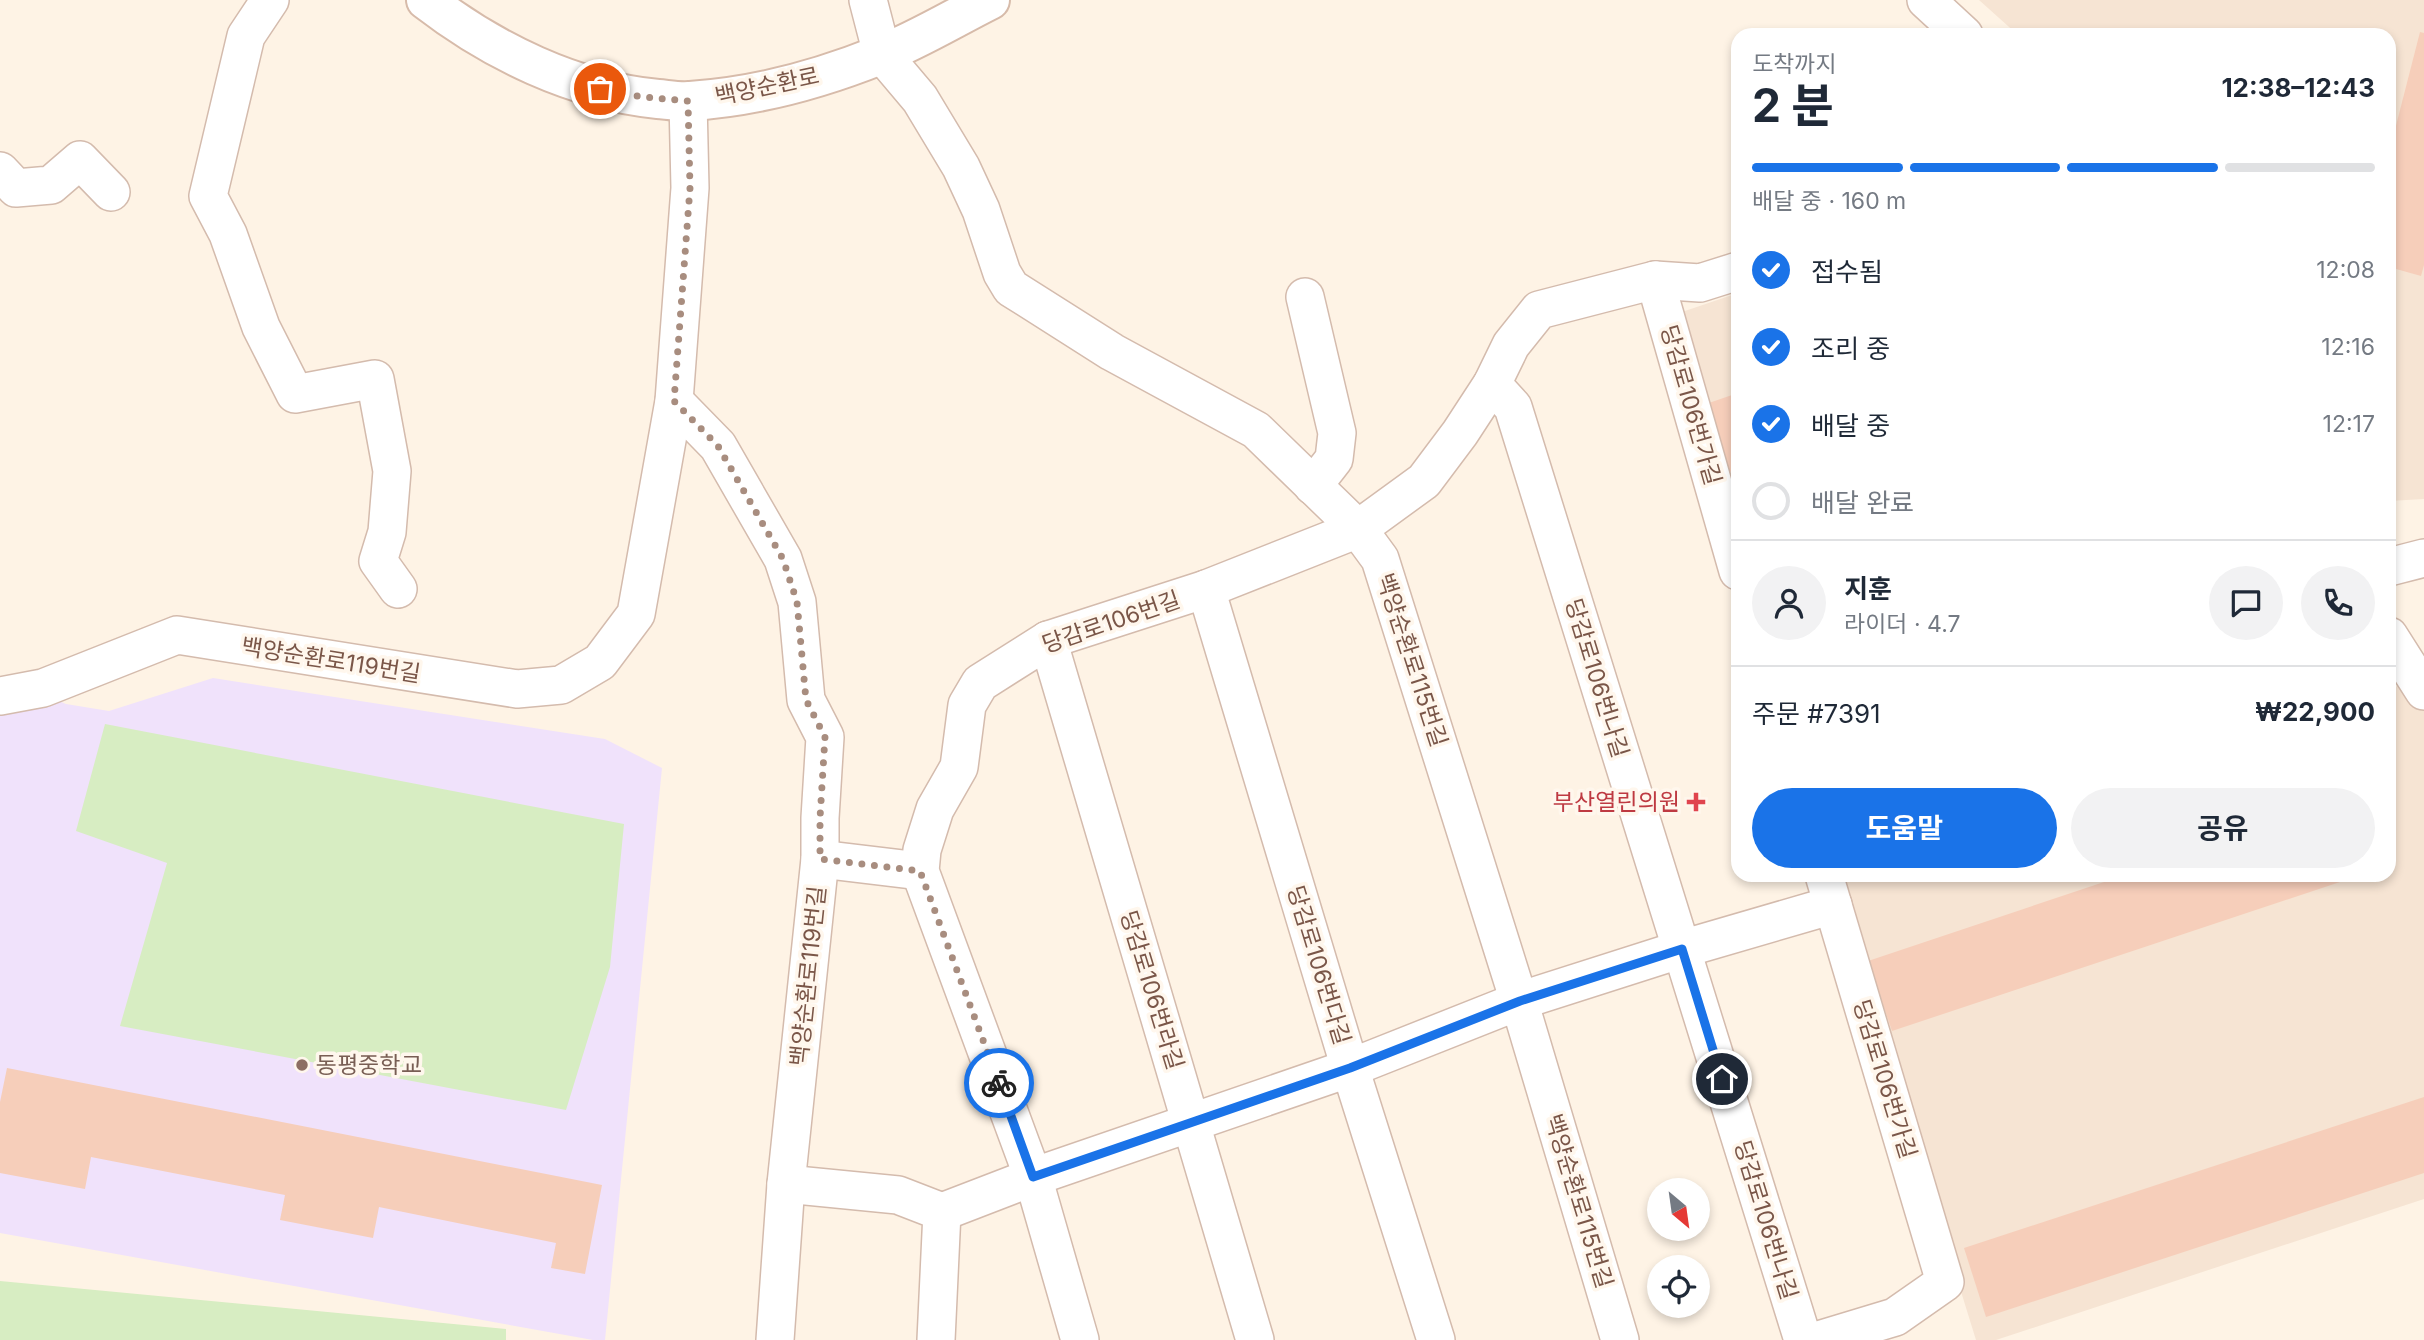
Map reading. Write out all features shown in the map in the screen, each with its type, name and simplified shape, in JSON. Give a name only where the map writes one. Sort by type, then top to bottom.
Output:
[{"type":"main road","name":"백양순환로","points":[[426,0],[493,44],[549,71],[600,89],[643,97],[688,101],[759,92],[806,81],[882,54],[990,0]]},
{"type":"street","points":[[270,0],[246,36],[208,197],[228,234],[261,327],[295,394],[375,379],[391,471],[387,532],[378,561],[398,589]]},
{"type":"street","points":[[868,0],[882,54]]},
{"type":"street","points":[[1926,0],[1956,28]]},
{"type":"street","name":"백양순환로115번길","points":[[882,54],[920,99],[961,167],[981,210],[1002,273],[1012,288],[1112,352],[1256,430],[1358,529],[1380,559],[1520,1001],[1620,1340]]},
{"type":"street","name":"백양순환로119번길","points":[[0,696],[43,688],[177,635],[517,689],[561,685],[600,662],[636,614],[674,401],[690,188],[688,101]]},
{"type":"street","points":[[0,171],[16,188],[51,185],[80,160],[111,192]]},
{"type":"street","name":"당감로106번길","points":[[920,871],[922,850],[935,809],[959,767],[967,705],[980,683],[1048,640],[1206,589],[1358,529],[1424,481],[1492,384],[1511,345],[1539,310],[1655,280],[1700,283],[1731,273]]},
{"type":"street","name":"당감로106번가길","points":[[1655,280],[1731,546]]},
{"type":"street","points":[[1305,297],[1337,433],[1334,459],[1313,486]]},
{"type":"street","name":"당감로106번나길","points":[[1492,384],[1513,407],[1803,1340]]},
{"type":"street","name":"백양순환로119번길","points":[[674,401],[718,446],[783,559],[797,602],[806,700],[825,737],[820,859],[786,1184],[775,1340]]},
{"type":"street","points":[[2396,565],[2424,558]]},
{"type":"street","name":"당감로106번다길","points":[[1206,589],[1350,1068],[1436,1340]]},
{"type":"street","name":"당감로106번라길","points":[[1048,640],[1255,1340]]},
{"type":"street","points":[[2396,647],[2424,691]]},
{"type":"street","points":[[820,859],[920,871],[1033,1177],[1080,1340]]},
{"type":"street","points":[[786,1184],[898,1195],[942,1212],[1033,1177],[1350,1068],[1520,1001],[1682,949],[1829,890]]},
{"type":"street","name":"당감로106번가길","points":[[1819,1340],[1895,1317],[1945,1282],[1829,890]]},
{"type":"street","points":[[936,1340],[942,1212]]},
{"type":"shaded area","points":[[1979,0],[2424,0],[2424,499],[2396,501],[2396,28],[2010,28]]},
{"type":"shaded area","points":[[1731,295],[1731,537],[1682,312]]},
{"type":"shaded area","points":[[2424,670],[2424,1199],[1996,1340],[1976,1340],[1834,882],[2396,882],[2396,687]]},
{"type":"shaded area","points":[[0,676],[66,704],[109,711],[213,678],[605,739],[662,768],[605,1340],[0,1233]]},
{"type":"green space","points":[[105,724],[624,824],[610,967],[566,1110],[120,1026],[167,863],[76,831]]},
{"type":"green space","points":[[0,1281],[506,1329],[506,1340],[0,1340]]},
{"type":"building","points":[[2420,32],[2424,33],[2424,265],[2421,276],[2396,269],[2396,126]]},
{"type":"building","points":[[1731,395],[1731,471],[1723,474],[1700,406]]},
{"type":"building","points":[[2104,882],[2340,882],[1892,1031],[1868,961]]},
{"type":"building","points":[[7,1068],[602,1185],[585,1274],[551,1268],[556,1243],[379,1207],[373,1238],[280,1220],[285,1195],[91,1157],[85,1189],[0,1173],[0,1102]]},
{"type":"building","points":[[2424,1097],[2424,1173],[1986,1317],[1964,1248]]},
{"type":"way so far","points":[[600,89],[643,97],[688,101],[690,188],[674,401],[718,446],[783,559],[797,602],[806,700],[825,737],[820,859],[920,871],[999,1083]]},
{"type":"place","name":"부산열린의원","points":[[1696,802]]},
{"type":"place","name":"동평중학교","points":[[302,1065]]},
{"type":"route","points":[[999,1083],[1033,1177],[1350,1068],[1520,1001],[1682,949],[1722,1079]]}]
